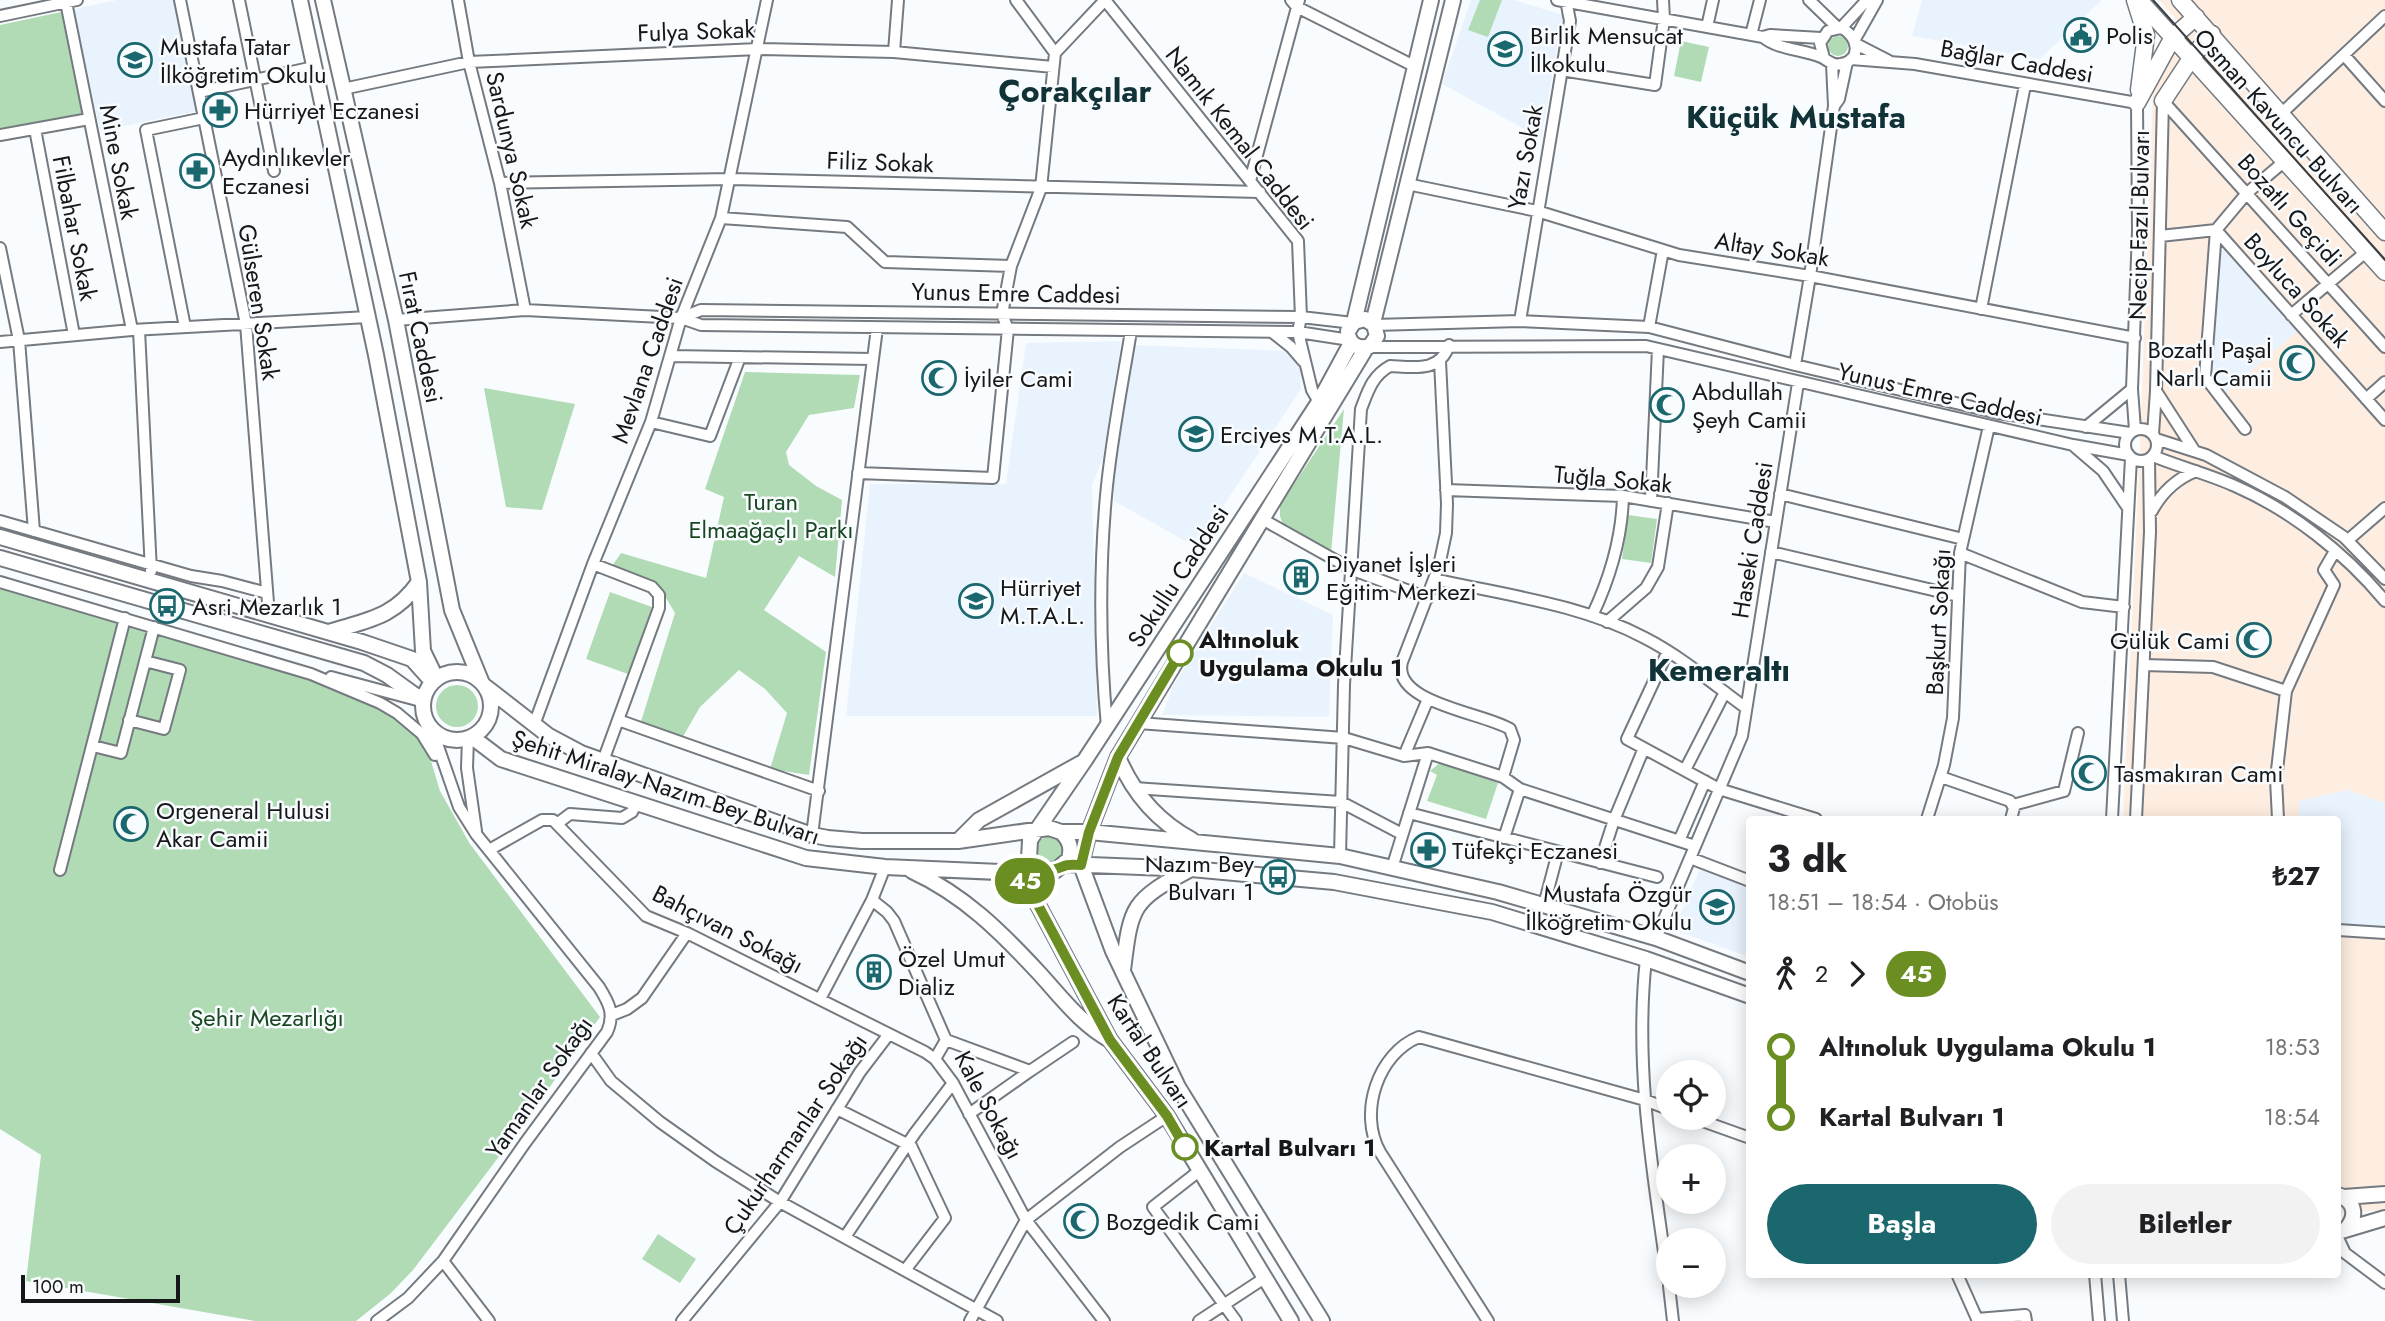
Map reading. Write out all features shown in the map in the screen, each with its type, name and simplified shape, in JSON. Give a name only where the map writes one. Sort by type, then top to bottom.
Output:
[{"type":"highway","name":"Osman Kavuncu Bulvarı","points":[[2137,0],[2286,160],[2385,272]]},
{"type":"highway","points":[[2137,0],[2146,35],[2137,103]]},
{"type":"highway","name":"Osman Kavuncu Bulvarı","points":[[2180,0],[2385,232]]},
{"type":"highway","points":[[2137,103],[2173,37],[2196,17]]},
{"type":"highway","points":[[2163,101],[2192,57],[2212,34]]},
{"type":"main road","name":"Fırat Caddesi","points":[[300,0],[368,317],[419,582],[423,651],[434,680]]},
{"type":"main road","name":"Fırat Caddesi","points":[[323,0],[396,320],[452,610],[483,684]]},
{"type":"main road","points":[[1431,0],[1353,322],[1348,331],[1350,341],[1356,347],[1367,347],[1377,337],[1374,324],[1453,0]]},
{"type":"main road","points":[[1353,322],[1362,319],[1374,324]]},
{"type":"main road","name":"Sokullu Caddesi","points":[[1038,832],[1319,402],[1350,341]]},
{"type":"main road","name":"Sokullu Caddesi","points":[[1081,865],[1089,832],[1118,757],[1367,347]]},
{"type":"main road","points":[[0,537],[329,632],[412,659],[434,680]]},
{"type":"main road","points":[[0,558],[352,658],[377,668],[423,701]]},
{"type":"main road","points":[[329,632],[371,620],[390,611],[406,598],[419,582]]},
{"type":"main road","points":[[461,671],[483,684],[491,699],[491,713],[483,729],[470,737],[449,739],[432,729],[425,718],[423,701],[425,692],[434,680],[445,673],[461,671]]},
{"type":"main road","name":"Şehit Miralay Nazım Bey Bulvarı","points":[[483,684],[534,725],[563,744],[603,761],[812,835],[862,841],[958,841],[1038,832]]},
{"type":"main road","name":"Şehit Miralay Nazım Bey Bulvarı","points":[[470,737],[501,759],[806,858],[905,868],[1027,868]]},
{"type":"main road","points":[[1118,757],[1134,788],[1157,816],[1196,842]]},
{"type":"main road","points":[[958,841],[979,820],[1085,760]]},
{"type":"main road","points":[[1746,972],[1656,938],[1497,891],[1340,856],[1089,832],[1061,832],[1049,828],[1033,835],[1028,846],[1027,868],[1049,872],[1065,864],[1191,869],[1334,882],[1492,912],[1646,959],[1746,995]]},
{"type":"main road","points":[[1061,832],[1071,847],[1065,864]]},
{"type":"main road","name":"Kartal Bulvarı","points":[[1081,865],[1113,951],[1178,1087],[1322,1321]]},
{"type":"main road","points":[[905,868],[950,891],[976,910],[1023,956],[1091,1030],[1110,1040]]},
{"type":"main road","name":"Kartal Bulvarı","points":[[1027,868],[1110,1040],[1167,1116],[1291,1321]]},
{"type":"main road","points":[[1123,971],[1129,923],[1137,907],[1153,891],[1191,869]]},
{"type":"main road","points":[[2341,1196],[2385,1194]]},
{"type":"main road","points":[[2341,1196],[2352,1206],[2353,1212],[2353,1218],[2341,1232]]},
{"type":"main road","points":[[2341,1232],[2385,1218]]},
{"type":"street","name":"Gülseren Sokak","points":[[180,0],[246,324],[269,615]]},
{"type":"street","points":[[239,0],[274,170]]},
{"type":"street","name":"Sardunya Sokak","points":[[458,0],[470,62],[500,183],[525,310]]},
{"type":"street","name":"Mevlana Caddesi","points":[[534,725],[593,564],[651,422],[681,318],[721,218],[767,0]]},
{"type":"street","points":[[894,52],[898,0]]},
{"type":"street","points":[[1016,0],[1055,53]]},
{"type":"street","points":[[858,473],[993,478],[1008,329],[1002,314],[1011,266],[1041,188],[1055,53],[1105,0]]},
{"type":"street","name":"Namık Kemal Caddesi","points":[[1105,0],[1298,241],[1301,317],[1298,332]]},
{"type":"street","points":[[1561,70],[1655,85],[1664,19],[1663,0]]},
{"type":"street","points":[[1707,27],[1713,0]]},
{"type":"street","points":[[1757,36],[1760,0]]},
{"type":"street","points":[[1795,365],[1834,106],[1828,61],[1819,48],[1832,31],[1867,0]]},
{"type":"street","points":[[1834,106],[1839,99],[1855,42],[1877,0]]},
{"type":"street","points":[[0,16],[71,1]]},
{"type":"street","name":"Mine Sokak","points":[[71,1],[89,119],[135,330],[151,580]]},
{"type":"street","points":[[1563,1],[1612,5],[1664,19],[1757,36],[1849,32],[1855,42]]},
{"type":"street","name":"Yazı Sokak","points":[[1520,321],[1570,21],[1563,1]]},
{"type":"street","points":[[1250,181],[1296,2],[1414,66]]},
{"type":"street","points":[[1810,2],[1817,6],[1832,31]]},
{"type":"street","points":[[2282,113],[2385,16]]},
{"type":"street","points":[[1757,36],[1770,43],[1828,61],[1849,60]]},
{"type":"street","name":"Bağlar Caddesi","points":[[1855,42],[1889,61]]},
{"type":"street","name":"Fulya Sokak","points":[[343,89],[470,62],[758,49],[894,52],[1053,67]]},
{"type":"street","points":[[2344,55],[2385,101]]},
{"type":"street","name":"Bağlar Caddesi","points":[[1849,60],[1889,61],[2137,103]]},
{"type":"street","points":[[199,92],[314,67]]},
{"type":"street","points":[[1981,309],[2025,85]]},
{"type":"street","name":"Necip Fazıl Bulvarı","points":[[2154,437],[2163,101]]},
{"type":"street","name":"Bozatlı Geçidi","points":[[2163,101],[2385,347]]},
{"type":"street","name":"Necip Fazıl Bulvarı","points":[[2133,432],[2138,219],[2137,103]]},
{"type":"street","points":[[185,327],[146,130],[204,118]]},
{"type":"street","points":[[0,135],[89,119]]},
{"type":"street","name":"Filbahar Sokak","points":[[35,129],[74,335]]},
{"type":"street","points":[[2245,429],[2205,377],[2216,230],[2248,193],[2286,160]]},
{"type":"street","name":"Filiz Sokak","points":[[500,183],[731,179],[1260,192]]},
{"type":"street","name":"Altay Sokak","points":[[1407,184],[1537,212],[1679,255],[1810,276],[2135,338]]},
{"type":"street","points":[[721,218],[847,227],[885,262],[1011,266]]},
{"type":"street","name":"Boyluca Sokak","points":[[2160,236],[2216,230],[2385,420]]},
{"type":"street","points":[[0,248],[19,340],[34,531]]},
{"type":"street","points":[[1649,327],[1663,250]]},
{"type":"street","points":[[2291,315],[2367,251]]},
{"type":"street","name":"Yunus Emre Caddesi","points":[[396,320],[525,310],[681,318],[701,325],[1298,332],[1350,341]]},
{"type":"street","name":"Yunus Emre Caddesi","points":[[681,318],[701,310],[1301,317],[1353,322]]},
{"type":"street","points":[[0,342],[135,330],[368,317]]},
{"type":"street","name":"Yunus Emre Caddesi","points":[[1374,324],[1520,321],[1649,327],[1795,365],[1998,412],[2133,432]]},
{"type":"street","points":[[812,835],[877,328]]},
{"type":"street","points":[[1107,727],[1101,642],[1103,530],[1110,461],[1131,331]]},
{"type":"street","points":[[1272,332],[1291,347],[1307,365]]},
{"type":"street","points":[[1298,332],[1312,390],[1319,402]]},
{"type":"street","points":[[1449,345],[1440,361],[1446,533],[1434,579],[1401,668],[1407,687],[1428,699],[1510,729],[1514,740],[1503,777]]},
{"type":"street","name":"Yunus Emre Caddesi","points":[[1367,347],[1646,346],[1798,383],[2130,456]]},
{"type":"street","points":[[1651,500],[1658,349]]},
{"type":"street","points":[[670,356],[873,359]]},
{"type":"street","points":[[651,422],[710,436],[740,357]]},
{"type":"street","points":[[1340,856],[1344,685],[1361,409],[1371,383],[1379,373],[1390,366],[1424,368],[1440,361]]},
{"type":"street","points":[[2366,399],[2385,382]]},
{"type":"street","name":"Haseki Caddesi","points":[[1656,938],[1742,736],[1798,383]]},
{"type":"street","points":[[2086,427],[2132,389]]},
{"type":"street","points":[[2156,391],[2194,450]]},
{"type":"street","name":"Başkurt Sokağı","points":[[1928,816],[1949,743],[1955,694],[1960,553],[1989,426]]},
{"type":"street","points":[[2112,816],[2130,456],[2125,446],[2133,432],[2145,429],[2154,437],[2194,450],[2264,484],[2319,518],[2348,540],[2385,579]]},
{"type":"street","points":[[2136,816],[2151,513],[2151,457],[2157,447],[2154,437]]},
{"type":"street","points":[[2073,445],[2102,471],[2128,509]]},
{"type":"street","points":[[2130,456],[2140,461],[2151,457],[2196,471],[2238,487],[2268,503],[2297,521],[2335,551],[2385,601]]},
{"type":"street","points":[[2151,513],[2166,491],[2180,479],[2196,471]]},
{"type":"street","name":"Tuğla Sokak","points":[[1446,490],[1623,496],[1776,522]]},
{"type":"street","points":[[1780,494],[1964,539]]},
{"type":"street","points":[[1592,616],[1607,582],[1615,553],[1623,496]]},
{"type":"street","points":[[1607,622],[1646,588],[1658,567],[1668,503]]},
{"type":"street","points":[[2348,540],[2385,508]]},
{"type":"street","points":[[1262,519],[1353,570],[1428,597]]},
{"type":"street","points":[[0,521],[150,564],[267,593]]},
{"type":"street","points":[[2278,816],[2276,779],[2286,691],[2334,585],[2324,570],[2335,551]]},
{"type":"street","points":[[1771,552],[1958,596]]},
{"type":"street","points":[[1960,553],[2082,602],[2124,607]]},
{"type":"street","points":[[593,564],[652,587],[660,599],[603,761]]},
{"type":"street","points":[[1434,579],[1592,616],[1607,622],[1668,651],[1746,708]]},
{"type":"street","points":[[0,582],[311,674],[380,703],[406,719],[422,734],[436,759],[445,768]]},
{"type":"street","points":[[60,870],[125,618]]},
{"type":"street","points":[[93,746],[121,753],[154,627]]},
{"type":"street","points":[[1668,651],[1627,739],[1719,789],[1806,816]]},
{"type":"street","points":[[129,720],[164,729],[180,670],[145,661]]},
{"type":"street","points":[[2144,665],[2213,667],[2286,691]]},
{"type":"street","points":[[311,674],[423,701]]},
{"type":"street","points":[[1685,770],[1725,692]]},
{"type":"street","points":[[1404,756],[1428,699]]},
{"type":"street","points":[[618,720],[819,791]]},
{"type":"street","points":[[1138,723],[1344,738],[1404,756],[1428,753],[1503,777],[1520,789],[1695,846]]},
{"type":"street","points":[[432,729],[445,768]]},
{"type":"street","points":[[2013,805],[2064,791],[2078,733]]},
{"type":"street","points":[[470,737],[467,768],[476,834]]},
{"type":"street","points":[[1600,863],[1614,820],[1644,748]]},
{"type":"street","points":[[1392,867],[1428,753]]},
{"type":"street","name":"Yamanlar Sokağı","points":[[377,1321],[408,1298],[443,1261],[607,1032],[612,1015],[599,987],[476,834],[459,807],[445,768]]},
{"type":"street","points":[[1941,777],[2007,800],[2013,805]]},
{"type":"street","points":[[1679,841],[1705,781]]},
{"type":"street","points":[[1134,788],[1341,802],[1402,834]]},
{"type":"street","points":[[1504,838],[1520,789]]},
{"type":"street","points":[[489,850],[542,820],[558,823],[570,814],[622,818],[632,812],[636,804]]},
{"type":"street","points":[[2011,816],[2013,805]]},
{"type":"street","points":[[1409,813],[1657,877]]},
{"type":"street","name":"Bahçıvan Sokağı","points":[[558,823],[642,913],[820,999],[935,1059]]},
{"type":"street","points":[[1544,905],[1558,852]]},
{"type":"street","points":[[1690,858],[1746,879]]},
{"type":"street","points":[[820,999],[872,900],[886,867]]},
{"type":"street","name":"Kale Sokağı","points":[[872,900],[894,921],[946,1041],[935,1059],[953,1083],[1026,1220],[1104,1321]]},
{"type":"street","points":[[2341,930],[2385,933]]},
{"type":"street","points":[[612,1015],[627,1009],[642,998],[687,933]]},
{"type":"street","points":[[1646,959],[1641,1014],[1645,1100],[1661,1228]]},
{"type":"street","name":"Çukurharmanlar Sokağı","points":[[682,1321],[780,1202],[860,1072],[889,1034]]},
{"type":"street","points":[[1488,1321],[1373,1137],[1370,1119],[1373,1098],[1391,1056],[1403,1045],[1419,1037],[1656,1104]]},
{"type":"street","points":[[946,1041],[1030,1071]]},
{"type":"street","points":[[969,1114],[1073,1041]]},
{"type":"street","points":[[591,1053],[611,1081],[660,1122],[780,1202],[997,1321]]},
{"type":"street","points":[[845,1237],[953,1083]]},
{"type":"street","points":[[837,1109],[913,1148],[945,1218],[906,1269]]},
{"type":"street","points":[[970,1321],[1026,1220],[1120,1147],[1167,1116]]},
{"type":"street","points":[[1726,1129],[1746,1137]]},
{"type":"street","points":[[1199,1171],[1153,1207],[1236,1321]]},
{"type":"street","points":[[2341,1232],[2345,1253],[2385,1283]]},
{"type":"street","points":[[443,1261],[489,1321]]},
{"type":"street","points":[[1199,1321],[1266,1277]]},
{"type":"street","points":[[1959,1278],[1978,1320],[2025,1315],[2026,1321]]},
{"type":"street","points":[[2095,1278],[2099,1321]]},
{"type":"street","points":[[2119,1278],[2123,1321]]},
{"type":"street","points":[[1671,1298],[1674,1321]]},
{"type":"shaded area","name":"Mustafa Tatar İlköğretim Okulu","points":[[117,0],[173,0],[197,111],[100,131],[74,9]]},
{"type":"shaded area","name":"Birlik Mensucat İlkokulu","points":[[1471,0],[1514,0],[1563,15],[1541,138],[1442,84]]},
{"type":"shaded area","points":[[1922,0],[2102,0],[2040,59],[1912,36]]},
{"type":"shaded area","points":[[2159,0],[2385,0],[2385,1210],[2341,1213],[2341,816],[2123,816],[2153,86],[2188,33]]},
{"type":"shaded area","points":[[2216,230],[2302,327],[2221,397],[2205,377]]},
{"type":"shaded area","name":"Hürriyet M.T.A.L.","points":[[1121,341],[1103,458],[1092,485],[1097,716],[846,716],[870,484],[1006,484],[1026,343]]},
{"type":"shaded area","name":"Erciyes M.T.A.L.","points":[[1132,345],[1290,351],[1300,370],[1301,389],[1196,547],[1114,501],[1114,479]]},
{"type":"shaded area","points":[[1244,573],[1333,615],[1329,717],[1162,715],[1173,686]]},
{"type":"shaded area","points":[[2347,790],[2385,803],[2385,927],[2341,924],[2341,816],[2299,816],[2299,801]]},
{"type":"shaded area","name":"Mustafa Özgür İlköğretim Okulu","points":[[1706,869],[1746,884],[1746,956],[1674,930],[1699,871]]},
{"type":"green space","points":[[1480,0],[1502,0],[1488,37],[1468,30]]},
{"type":"green space","points":[[61,12],[82,114],[0,131],[0,25]]},
{"type":"green space","points":[[1838,36],[1845,39],[1848,46],[1845,53],[1838,56],[1831,53],[1828,46],[1831,39]]},
{"type":"green space","points":[[1681,41],[1709,47],[1701,82],[1674,76]]},
{"type":"green space","name":"Turan Elmaağaçlı Parkı","points":[[745,372],[860,375],[854,408],[809,415],[786,452],[789,465],[816,486],[842,500],[835,577],[799,556],[764,610],[826,652],[809,775],[770,769],[787,713],[765,689],[739,670],[700,707],[681,740],[638,731],[675,613],[663,593],[608,572],[621,553],[706,578],[724,497],[705,489]]},
{"type":"green space","points":[[484,388],[575,404],[542,510],[506,507]]},
{"type":"green space","points":[[1344,409],[1331,553],[1283,525],[1280,505]]},
{"type":"green space","points":[[1628,515],[1657,519],[1651,563],[1622,559]]},
{"type":"green space","name":"Şehir Mezarlığı","points":[[0,583],[364,695],[406,720],[428,751],[440,791],[470,844],[600,1017],[413,1270],[390,1294],[356,1321],[255,1321],[26,1281],[41,1155],[0,1129]]},
{"type":"green space","points":[[610,592],[652,607],[628,674],[586,659]]},
{"type":"green space","points":[[457,685],[472,691],[478,706],[472,721],[457,727],[442,721],[436,706],[442,691]]},
{"type":"green space","points":[[1442,761],[1498,783],[1486,819],[1427,801],[1437,775],[1430,771]]},
{"type":"green space","points":[[1049,837],[1058,841],[1062,850],[1058,859],[1049,863],[1040,859],[1036,850],[1040,841]]},
{"type":"green space","points":[[658,1234],[696,1259],[680,1283],[642,1259]]},
{"type":"tram line","points":[[2153,0],[2385,260]]},
{"type":"bus line","name":"45","points":[[1180,653],[1118,757],[1089,832],[1081,865],[1065,864],[1049,872],[1032,864],[1021,873],[1110,1040],[1167,1116],[1185,1147]]},
{"type":"place","name":"Polis","points":[[2081,35]]},
{"type":"place","name":"Birlik Mensucat İlkokulu","points":[[1505,49]]},
{"type":"place","name":"Mustafa Tatar İlköğretim Okulu","points":[[135,60]]},
{"type":"place","name":"Hürriyet Eczanesi","points":[[220,110]]},
{"type":"place","name":"Aydınlıkevler Eczanesi","points":[[197,171]]},
{"type":"place","name":"Bozatlı Paşaİ Narlı Camii","points":[[2297,363]]},
{"type":"place","name":"İyiler Cami","points":[[939,378]]},
{"type":"place","name":"Abdullah Şeyh Camii","points":[[1667,405]]},
{"type":"place","name":"Erciyes M.T.A.L.","points":[[1196,434]]},
{"type":"place","name":"Diyanet İşleri Eğitim Merkezi","points":[[1301,577]]},
{"type":"place","name":"Hürriyet M.T.A.L.","points":[[976,601]]},
{"type":"place","name":"Asri Mezarlık 1","points":[[167,606]]},
{"type":"place","name":"Gülük Cami","points":[[2254,640]]},
{"type":"place","name":"Altınoluk Uygulama Okulu 1","points":[[1180,653]]},
{"type":"place","name":"Tasmakıran Cami","points":[[2089,773]]},
{"type":"place","name":"Orgeneral Hulusi Akar Camii","points":[[131,824]]},
{"type":"place","name":"Tüfekçi Eczanesi","points":[[1428,850]]},
{"type":"place","name":"Nazım Bey Bulvarı 1","points":[[1278,877]]},
{"type":"place","name":"Mustafa Özgür İlköğretim Okulu","points":[[1717,907]]},
{"type":"place","name":"Özel Umut Dializ","points":[[874,972]]},
{"type":"place","name":"Kartal Bulvarı 1","points":[[1185,1147]]},
{"type":"place","name":"Bozgedik Cami","points":[[1081,1221]]},
{"type":"district","name":"Çorakçılar","points":[[1075,91]]},
{"type":"district","name":"Küçük Mustafa","points":[[1796,117]]},
{"type":"district","name":"Kemeraltı","points":[[1719,670]]}]
